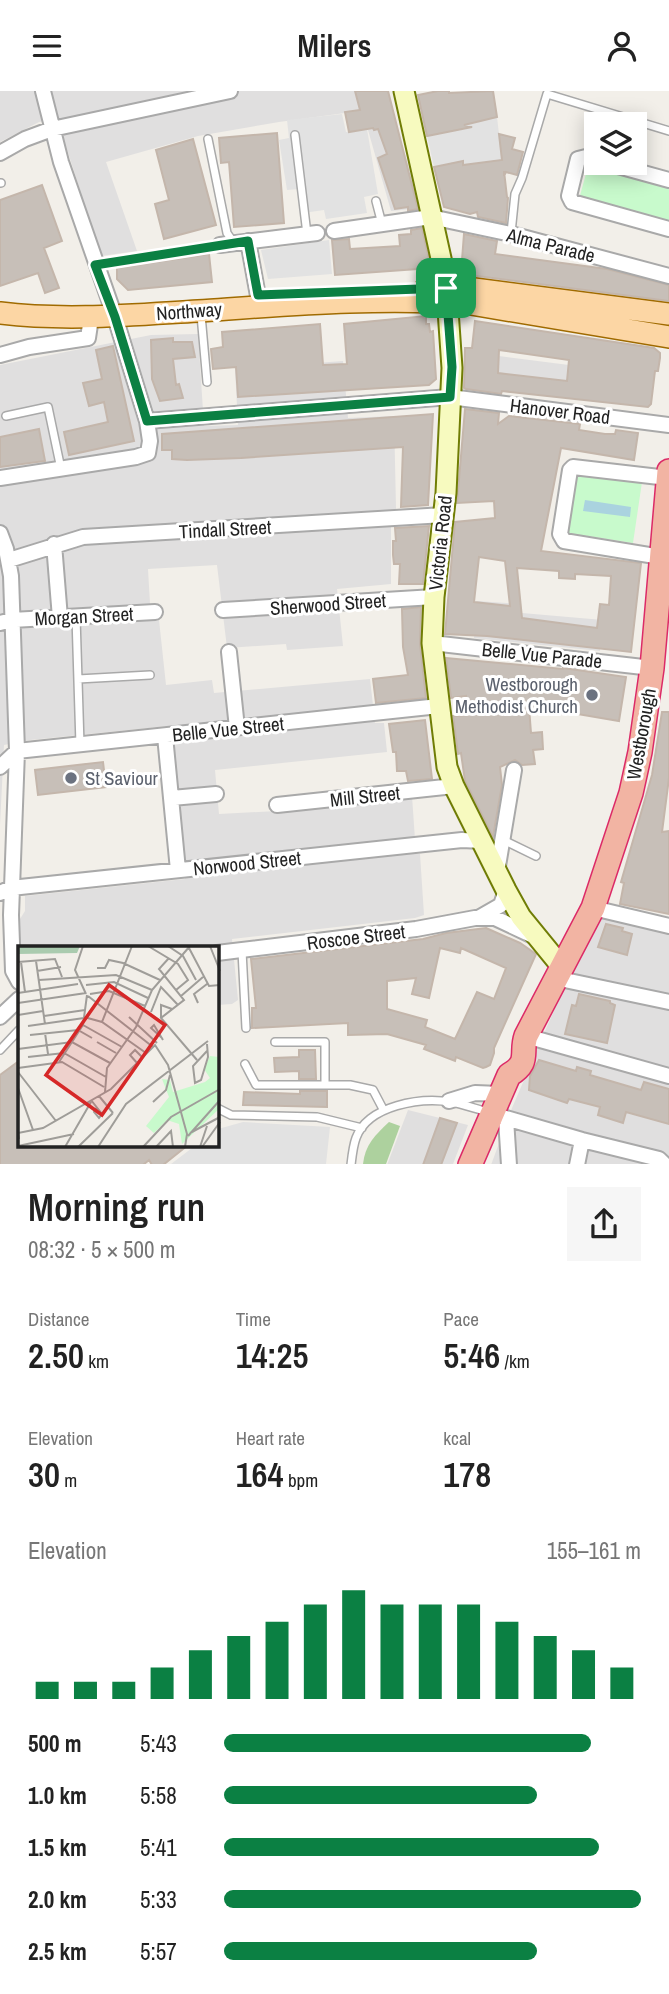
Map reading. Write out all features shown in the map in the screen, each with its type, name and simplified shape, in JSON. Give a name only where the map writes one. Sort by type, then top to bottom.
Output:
[{"type":"highway","name":"Westborough","points":[[502,1100],[506,1063],[514,1046],[525,1039],[593,908],[631,793],[639,733],[655,654],[668,474]]},
{"type":"highway","points":[[470,1164],[502,1100]]},
{"type":"main road","name":"Victoria Road","points":[[404,91],[447,295],[452,367],[444,515],[434,597],[432,643],[447,767],[506,890],[558,972]]},
{"type":"main road","name":"Northway","points":[[0,313],[33,317],[91,318],[113,312],[259,301],[447,295],[474,289],[669,314]]},
{"type":"main road","name":"Northway","points":[[447,295],[471,304],[669,337]]},
{"type":"main road","name":"Northway","points":[[0,302],[113,312],[201,311],[259,301]]},
{"type":"street","points":[[0,478],[136,457],[148,453],[150,441],[147,421],[52,129],[43,91]]},
{"type":"street","points":[[0,153],[25,139],[52,129],[230,91]]},
{"type":"street","points":[[584,158],[578,159],[569,196],[572,202],[669,229]]},
{"type":"street","points":[[647,174],[669,180]]},
{"type":"street","points":[[334,231],[431,217]]},
{"type":"street","name":"Alma Parade","points":[[431,217],[511,234],[669,276]]},
{"type":"street","points":[[259,301],[234,243],[312,233]]},
{"type":"street","points":[[0,355],[29,347],[88,338],[91,318]]},
{"type":"street","name":"Hanover Road","points":[[147,421],[450,397],[669,425]]},
{"type":"street","points":[[661,557],[564,541],[560,534],[573,467],[668,474]]},
{"type":"street","name":"Tindall Street","points":[[9,560],[83,537],[444,515]]},
{"type":"street","points":[[0,533],[9,560],[6,622],[17,751],[6,890],[13,971],[18,980]]},
{"type":"street","points":[[54,544],[60,618]]},
{"type":"street","name":"Sherwood Street","points":[[223,610],[434,597]]},
{"type":"street","name":"Morgan Street","points":[[6,622],[155,613]]},
{"type":"street","name":"Belle Vue Parade","points":[[432,643],[655,654]]},
{"type":"street","points":[[229,652],[237,728]]},
{"type":"street","name":"Belle Vue Street","points":[[17,751],[439,706]]},
{"type":"street","points":[[165,736],[178,870]]},
{"type":"street","points":[[0,767],[17,751]]},
{"type":"street","points":[[497,871],[514,770]]},
{"type":"street","name":"Mill Street","points":[[277,805],[454,786]]},
{"type":"street","points":[[172,798],[216,794]]},
{"type":"street","name":"Norwood Street","points":[[6,890],[462,840],[482,842]]},
{"type":"street","points":[[475,918],[485,916],[501,905],[506,890]]},
{"type":"street","points":[[593,908],[669,926]]},
{"type":"street","name":"Roscoe Street","points":[[219,953],[416,929],[475,918],[495,918],[538,940]]},
{"type":"street","points":[[558,972],[669,1002]]},
{"type":"street","points":[[0,1017],[18,1000]]},
{"type":"street","points":[[525,1039],[669,1076]]},
{"type":"street","points":[[449,1101],[475,1093],[502,1100],[582,1140],[659,1159],[665,1164]]},
{"type":"street","points":[[502,1100],[509,1164]]},
{"type":"street","points":[[577,1164],[582,1140]]},
{"type":"lane","points":[[511,234],[515,194],[523,178],[547,94],[669,131]]},
{"type":"lane","points":[[295,135],[312,233]]},
{"type":"lane","points":[[95,265],[234,243],[227,233],[208,139]]},
{"type":"lane","points":[[376,201],[382,225]]},
{"type":"lane","points":[[201,311],[207,382]]},
{"type":"lane","points":[[6,416],[48,407],[61,469]]},
{"type":"lane","points":[[76,617],[80,745]]},
{"type":"lane","points":[[78,679],[150,675]]},
{"type":"lane","points":[[503,840],[536,856]]},
{"type":"lane","points":[[242,950],[246,1028]]},
{"type":"lane","points":[[0,1050],[18,1031]]},
{"type":"lane","points":[[275,1042],[326,1042],[325,1084]]},
{"type":"lane","points":[[245,1064],[256,1085],[350,1085],[373,1090],[383,1109]]},
{"type":"lane","points":[[351,1164],[356,1137],[383,1109],[449,1101],[502,1100]]},
{"type":"lane","points":[[219,1109],[231,1115],[317,1117],[362,1128]]},
{"type":"shaded area","points":[[0,91],[388,91],[421,208],[391,211],[368,130],[349,132],[345,113],[279,122],[198,136],[106,162],[137,251],[101,256],[57,118],[39,122],[0,142]]},
{"type":"shaded area","points":[[342,114],[346,132],[367,129],[378,194],[364,197],[367,213],[326,219],[324,210],[303,213],[299,189],[287,190],[279,140],[289,138],[287,120]]},
{"type":"shaded area","points":[[497,117],[502,160],[434,167],[427,136],[462,129],[462,125]]},
{"type":"shaded area","points":[[329,240],[332,274],[268,279],[261,250]]},
{"type":"shaded area","points":[[198,334],[204,426],[238,425],[235,369],[343,361],[348,418],[394,416],[396,508],[391,526],[391,584],[337,589],[343,646],[287,650],[286,644],[227,648],[217,565],[148,569],[151,621],[159,620],[166,685],[212,680],[214,693],[370,679],[375,723],[384,723],[387,752],[215,770],[219,814],[277,811],[412,796],[416,854],[420,854],[424,915],[232,939],[238,1000],[232,1004],[219,1005],[219,946],[20,946],[20,919],[25,911],[25,896],[185,879],[168,726],[4,745],[0,825],[0,365],[151,335]]},
{"type":"shaded area","points":[[499,356],[569,365],[565,398],[499,391]]},
{"type":"shaded area","points":[[477,601],[520,604],[522,613],[603,620],[600,651],[474,638]]},
{"type":"shaded area","points":[[603,917],[669,930],[669,1164],[491,1164],[512,1108],[564,987]]},
{"type":"shaded area","points":[[408,1110],[468,1125],[453,1164],[387,1164]]},
{"type":"shaded area","points":[[243,1122],[330,1127],[326,1164],[171,1164],[193,1147],[219,1147],[219,1129]]},
{"type":"green space","points":[[586,175],[629,175],[669,187],[669,226],[579,199]]},
{"type":"green space","points":[[577,473],[642,482],[633,543],[568,533]]},
{"type":"green space","points":[[389,1122],[400,1126],[386,1164],[363,1164],[372,1141]]},
{"type":"water","points":[[585,500],[631,507],[630,517],[583,511]]},
{"type":"building","points":[[355,91],[388,91],[418,209],[395,209],[378,158],[387,154],[378,129],[349,132],[345,112],[360,110]]},
{"type":"building","points":[[438,91],[493,91],[497,117],[464,125],[472,127],[427,136],[418,95]]},
{"type":"building","points":[[277,133],[284,223],[234,227],[229,162],[221,163],[219,138]]},
{"type":"building","points":[[499,134],[515,138],[512,149],[523,152],[517,175],[506,172],[504,175],[508,198],[506,223],[478,217],[477,212],[470,214],[444,207],[434,167],[463,161],[463,165],[502,160]]},
{"type":"building","points":[[193,139],[216,225],[164,239],[155,204],[169,200],[156,150]]},
{"type":"building","points":[[42,185],[62,241],[44,248],[59,288],[45,293],[38,273],[0,286],[0,200]]},
{"type":"building","points":[[422,228],[431,268],[335,275],[332,240],[349,239],[350,249],[400,246],[399,235],[411,234],[411,230]]},
{"type":"building","points":[[464,234],[497,241],[495,254],[607,269],[669,285],[669,301],[469,275],[464,269],[465,261],[462,260]]},
{"type":"building","points":[[209,254],[212,282],[128,290],[117,279],[117,268]]},
{"type":"building","points":[[426,316],[426,324],[429,324],[430,332],[433,331],[436,379],[429,385],[238,397],[236,367],[213,369],[211,349],[223,347],[222,332],[320,324],[323,365],[347,364],[344,324]]},
{"type":"building","points":[[475,321],[654,348],[660,353],[660,358],[658,371],[655,371],[651,404],[648,407],[466,389],[465,348],[472,348]],"holes":[[[499,350],[569,360],[567,381],[498,373]]]},
{"type":"building","points":[[173,338],[173,342],[192,342],[195,357],[173,359],[176,385],[179,384],[183,398],[160,401],[152,379],[151,340]]},
{"type":"building","points":[[113,346],[134,441],[69,455],[64,432],[108,422],[104,402],[89,406],[83,383],[102,379],[96,350]]},
{"type":"building","points":[[465,409],[499,413],[498,424],[509,416],[580,424],[579,430],[605,434],[615,434],[616,430],[638,433],[634,460],[561,448],[541,551],[641,563],[631,652],[445,634],[455,522],[495,518],[494,501],[457,503]],"holes":[[[479,557],[505,561],[510,606],[474,602]],[[517,568],[559,571],[559,578],[575,579],[575,574],[611,576],[609,605],[600,604],[597,628],[522,618]]]},
{"type":"building","points":[[433,414],[428,505],[401,507],[403,447],[187,460],[172,459],[172,450],[162,450],[162,434]]},
{"type":"building","points":[[39,429],[45,461],[0,467],[0,437]]},
{"type":"building","points":[[429,526],[423,584],[399,584],[400,564],[394,564],[393,555],[395,528]]},
{"type":"building","points":[[421,607],[420,644],[426,698],[376,703],[373,679],[408,675],[403,647],[402,609]]},
{"type":"building","points":[[446,658],[563,668],[626,677],[619,721],[529,707],[531,733],[542,732],[543,749],[533,750],[535,764],[522,765],[515,760],[500,767],[502,785],[493,837],[465,781],[453,716],[468,715],[466,696],[451,698]]},
{"type":"building","points":[[662,712],[669,712],[669,778],[662,832],[669,831],[669,914],[620,904],[624,883],[621,882],[652,775]]},
{"type":"building","points":[[425,720],[432,779],[408,781],[406,771],[397,771],[396,752],[393,752],[389,724]]},
{"type":"building","name":"St Saviour","points":[[103,762],[106,787],[38,795],[35,770]]},
{"type":"building","points":[[606,924],[623,928],[622,931],[632,934],[627,955],[598,947]]},
{"type":"building","points":[[486,928],[520,943],[536,954],[494,1048],[490,1065],[486,1067],[456,1057],[455,1061],[424,1049],[426,1045],[387,1034],[348,1035],[348,1023],[252,1028],[252,1008],[256,1008],[251,959],[423,939]],"holes":[[[440,948],[460,953],[461,948],[506,968],[494,999],[477,992],[455,1039],[425,1027],[427,1020],[387,1009],[387,981],[416,978],[412,994],[429,998]]]},
{"type":"building","points":[[579,994],[610,1001],[615,1005],[607,1043],[565,1034],[572,1005],[576,1006]]},
{"type":"building","points":[[299,1050],[315,1050],[316,1079],[299,1079],[299,1071],[275,1072],[274,1058],[299,1057]]},
{"type":"building","points":[[539,1060],[576,1071],[577,1067],[591,1071],[590,1075],[641,1090],[644,1082],[669,1089],[669,1124],[626,1112],[623,1123],[598,1115],[600,1107],[569,1099],[567,1103],[529,1090],[530,1076]]},
{"type":"building","points":[[18,1062],[18,1147],[186,1147],[164,1164],[151,1164],[149,1160],[144,1164],[0,1164],[0,1075]]},
{"type":"building","points":[[300,1091],[327,1091],[327,1107],[243,1105],[244,1092],[300,1094]]},
{"type":"building","points":[[440,1118],[457,1123],[441,1164],[423,1164]]},
{"type":"place","name":"Westborough Methodist Church","points":[[592,695]]},
{"type":"place","name":"St Saviour","points":[[71,778]]},
{"type":"route","points":[[248,241],[258,295],[446,288],[452,367],[450,397],[147,421],[115,317],[95,265],[248,241]]}]
